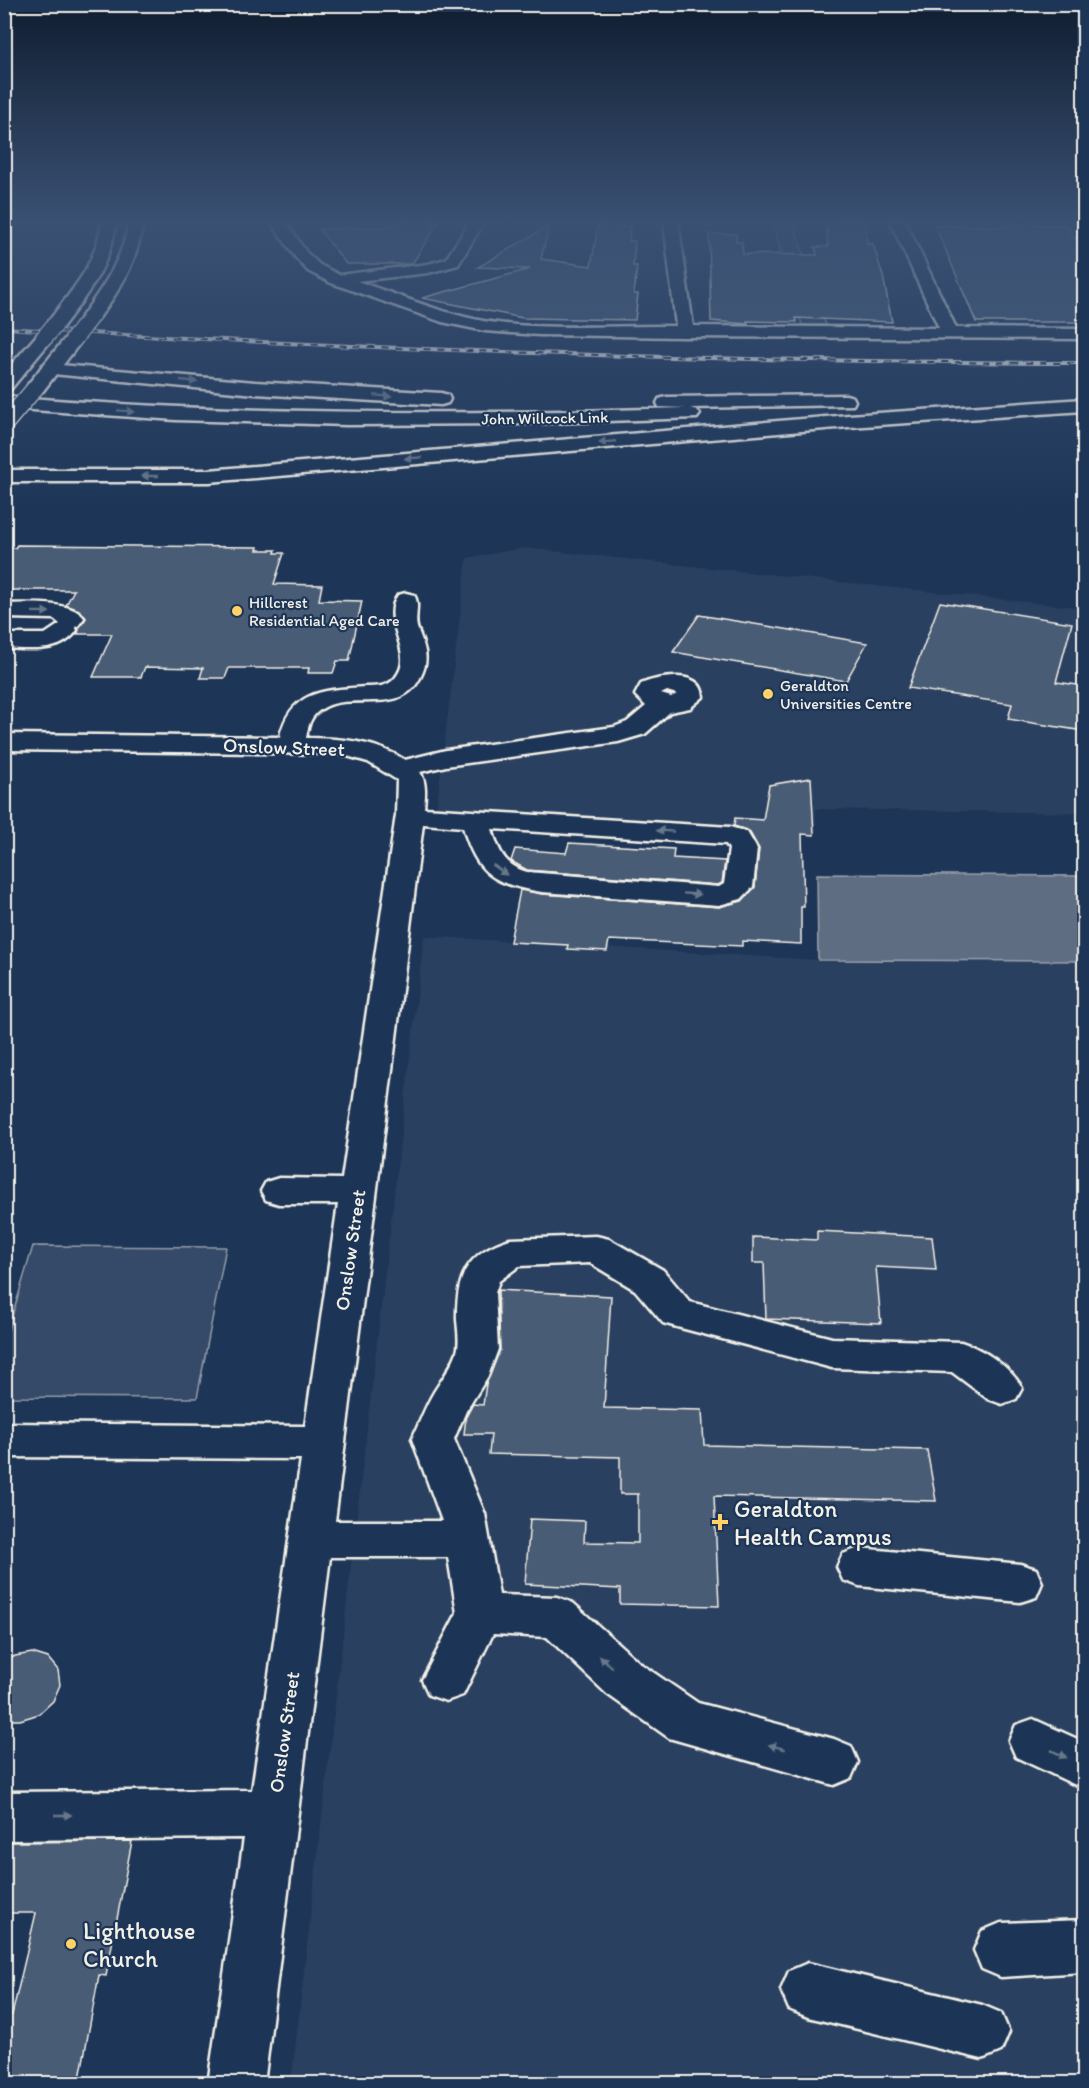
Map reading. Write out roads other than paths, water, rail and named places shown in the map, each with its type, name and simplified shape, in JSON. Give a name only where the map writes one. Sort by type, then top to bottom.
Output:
[{"type":"main road","points":[[5,384],[11,360],[46,336],[59,318]]},
{"type":"main road","points":[[4,424],[89,318]]},
{"type":"main road","points":[[450,318],[485,326],[539,330],[1084,334]]},
{"type":"main road","points":[[684,318],[686,332]]},
{"type":"main road","points":[[943,318],[950,333]]},
{"type":"main road","points":[[76,336],[92,366],[131,375]]},
{"type":"main road","points":[[11,360],[49,369],[255,388],[455,400]]},
{"type":"main road","name":"John Willcock Link","points":[[4,402],[205,416],[433,420],[535,419],[723,412],[1084,392]]},
{"type":"main road","points":[[910,399],[1006,396]]},
{"type":"main road","points":[[498,400],[631,403],[862,400]]},
{"type":"main road","points":[[4,476],[209,476],[849,421],[1084,405]]},
{"type":"main road","name":"John Willcock Link","points":[[4,416],[139,427],[270,432],[418,432],[621,426],[1084,405]]},
{"type":"main road","points":[[4,482],[49,477]]},
{"type":"main road","points":[[292,745],[298,717],[305,708],[321,699],[391,693],[405,686],[411,671],[414,648],[405,630],[406,600]]},
{"type":"main road","points":[[4,611],[57,612],[72,618],[63,634],[48,641],[4,641]]},
{"type":"main road","points":[[401,769],[446,758],[618,734],[636,728],[664,704]]},
{"type":"main road","name":"Onslow Street","points":[[4,742],[340,746],[374,753],[394,763],[410,777],[412,791],[410,815],[236,2084]]},
{"type":"main road","points":[[4,764],[55,742]]},
{"type":"main road","points":[[410,815],[476,819],[730,836],[737,838],[743,849],[738,887],[731,893],[719,896],[542,883],[514,878],[494,867],[483,847],[476,819]]},
{"type":"main road","points":[[279,1191],[358,1192]]},
{"type":"main road","points":[[446,1680],[480,1614],[469,1539],[463,1515],[433,1439],[448,1404],[468,1376],[478,1349],[476,1293],[482,1274],[510,1253],[596,1250],[649,1280],[677,1313],[832,1353],[961,1357],[1002,1388]]},
{"type":"main road","points":[[4,1440],[324,1443]]},
{"type":"main road","points":[[310,1539],[469,1539]]},
{"type":"main road","points":[[859,1567],[1020,1583]]},
{"type":"main road","points":[[480,1614],[557,1617],[624,1678],[686,1722],[834,1762]]},
{"type":"main road","points":[[1033,1741],[1084,1766]]},
{"type":"main road","points":[[4,1816],[273,1814]]},
{"type":"main road","points":[[1001,1950],[1084,1946]]},
{"type":"main road","points":[[808,1990],[982,2032]]},
{"type":"railway","points":[[4,328],[274,343],[544,353],[814,360],[1084,363]]},
{"type":"place","name":"Hillcrest Residential Aged Care","points":[[237,611]]},
{"type":"place","name":"Geraldton Universities Centre","points":[[768,694]]},
{"type":"place","name":"Geraldton Health Campus","points":[[720,1522]]},
{"type":"place","name":"Lighthouse Church","points":[[71,1944]]}]
